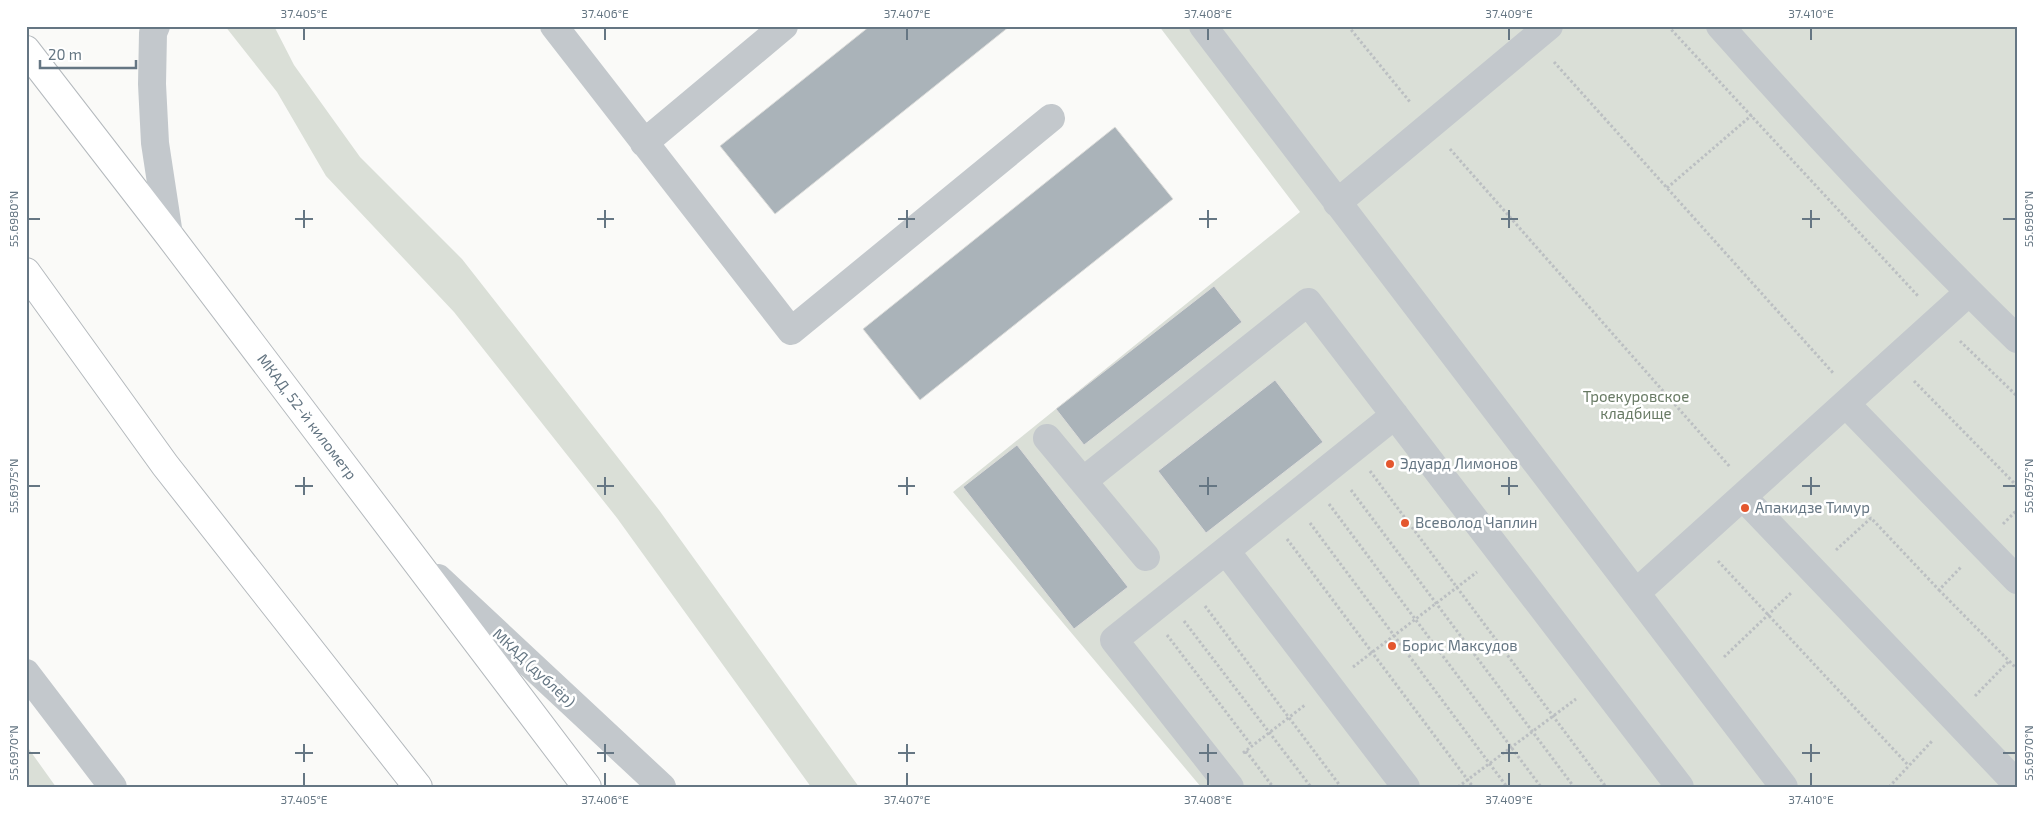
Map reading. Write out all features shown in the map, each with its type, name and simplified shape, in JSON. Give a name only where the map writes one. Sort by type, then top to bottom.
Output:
[{"type":"highway","name":"МКАД, 52-й километр","points":[[26,50],[169,235],[587,787]]},
{"type":"highway","points":[[26,272],[165,465],[418,787]]},
{"type":"street","points":[[156,26],[152,84],[154,124],[169,235]]},
{"type":"street","points":[[554,26],[791,331],[1051,118]]},
{"type":"street","points":[[644,143],[784,26]]},
{"type":"street","points":[[1203,26],[1784,787]]},
{"type":"street","points":[[1720,26],[1778,92],[1969,292],[2017,338]]},
{"type":"street","points":[[1337,203],[1541,33]]},
{"type":"street","points":[[1637,592],[1969,292]]},
{"type":"street","points":[[1083,481],[1308,302],[1680,787]]},
{"type":"street","points":[[1850,400],[2017,580]]},
{"type":"street","points":[[1224,779],[1114,640],[1395,415]]},
{"type":"street","points":[[1047,438],[1146,557]]},
{"type":"street","points":[[1746,493],[2017,784]]},
{"type":"street","name":"МКАД (дублёр)","points":[[406,548],[662,787]]},
{"type":"street","points":[[1226,551],[1406,787]]},
{"type":"street","points":[[26,672],[113,787]]},
{"type":"path","points":[[1348,26],[1430,126],[1746,493]]},
{"type":"path","points":[[1668,26],[1939,320],[2017,396]]},
{"type":"path","points":[[1541,33],[1667,188],[1850,400]]},
{"type":"path","points":[[1667,188],[1778,92]]},
{"type":"path","points":[[1894,361],[2017,486]]},
{"type":"path","points":[[1354,449],[1606,787]]},
{"type":"path","points":[[1322,474],[1436,603],[1574,787]]},
{"type":"path","points":[[1322,474],[1415,619],[1541,787]]},
{"type":"path","points":[[1292,498],[1507,787]]},
{"type":"path","points":[[1270,516],[1473,787]]},
{"type":"path","points":[[1697,538],[1908,766]]},
{"type":"path","points":[[1224,779],[1252,746],[1501,552]]},
{"type":"path","points":[[1939,590],[2017,669]]},
{"type":"path","points":[[1168,597],[1289,717],[1342,787]]},
{"type":"path","points":[[1168,597],[1310,787]]},
{"type":"path","points":[[1168,597],[1252,746]]},
{"type":"path","points":[[1458,787],[1600,681]]},
{"type":"path","points":[[1246,751],[1273,787]]},
{"type":"green space","points":[[225,26],[274,26],[294,65],[360,157],[462,259],[659,510],[859,787],[811,787],[617,518],[454,312],[326,176],[277,92]]},
{"type":"green space","name":"Троекуровское кладбище","points":[[1159,26],[2017,26],[2017,787],[1201,787],[953,492],[1300,212]]},
{"type":"green space","points":[[26,745],[56,787],[26,787]]},
{"type":"building","points":[[870,26],[1010,26],[775,214],[720,146]]},
{"type":"building","points":[[1115,127],[1173,199],[920,400],[863,329]]},
{"type":"building","points":[[1214,286],[1242,322],[1084,445],[1056,409]]},
{"type":"building","points":[[1275,380],[1323,442],[1206,533],[1158,471]]},
{"type":"building","points":[[1017,445],[1128,587],[1074,629],[963,487]]},
{"type":"place","name":"Эдуард Лимонов","points":[[1390,464]]},
{"type":"place","name":"Апакидзе Тимур","points":[[1745,508]]},
{"type":"place","name":"Всеволод Чаплин","points":[[1405,523]]},
{"type":"place","name":"Борис Максудов","points":[[1392,646]]}]
